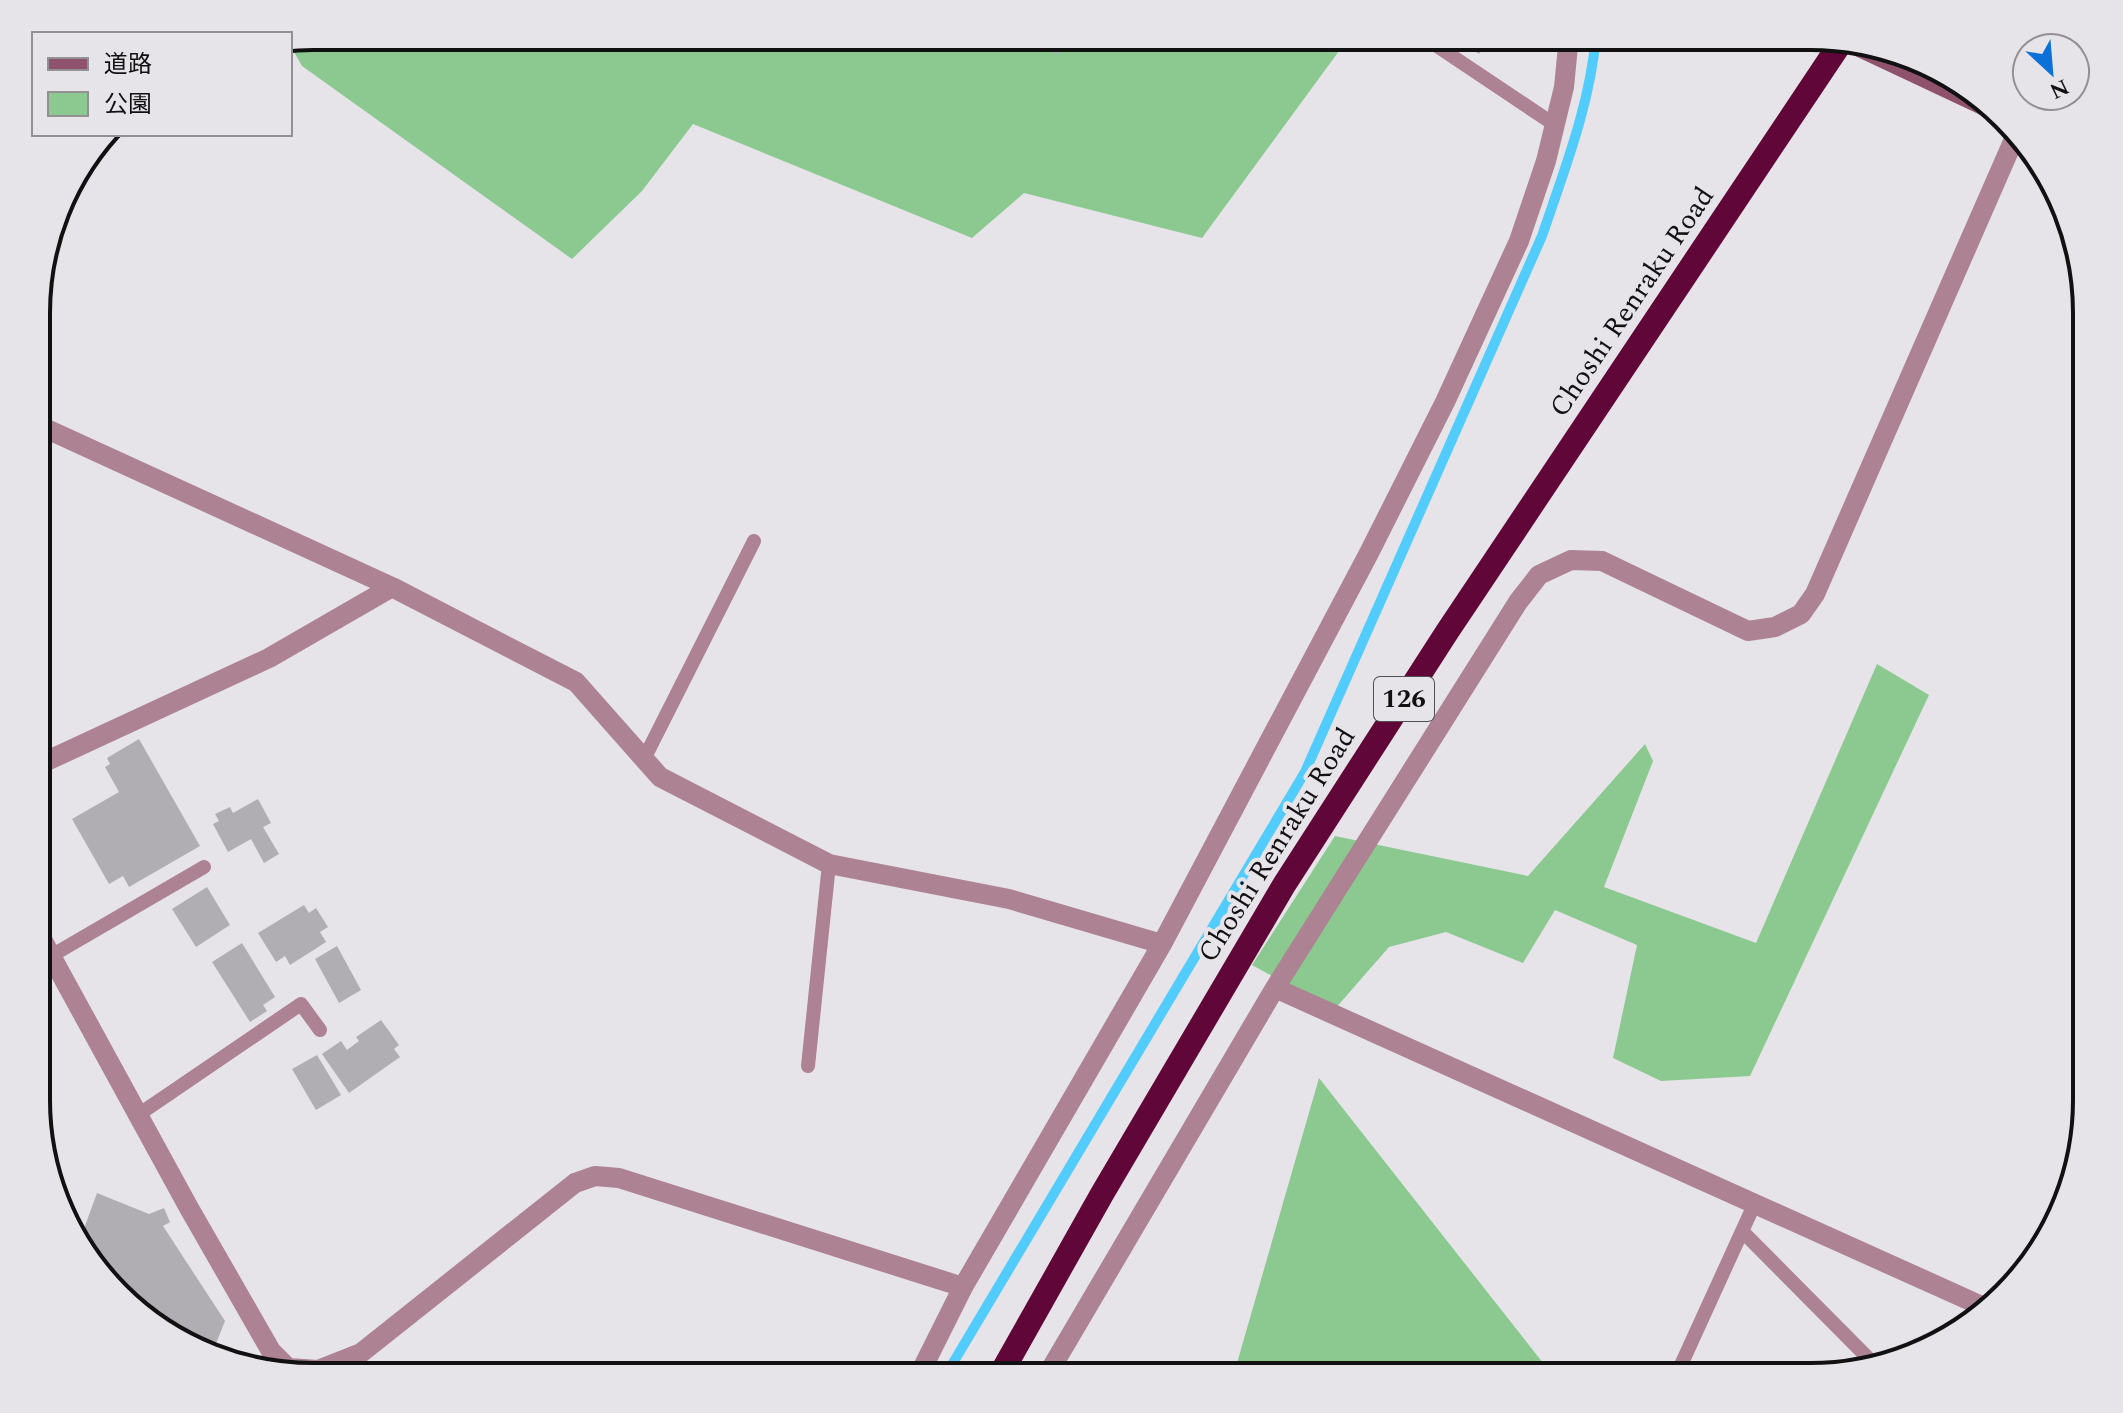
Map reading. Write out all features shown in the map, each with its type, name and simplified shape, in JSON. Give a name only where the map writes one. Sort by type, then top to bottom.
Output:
[{"type":"highway","name":"Choshi Renraku Road","points":[[1007,1363],[1102,1194],[1292,872],[1447,632],[1835,51]]},
{"type":"street","points":[[925,1363],[963,1287],[1162,944],[1369,553],[1445,402],[1519,241],[1546,161],[1564,87],[1568,50]]},
{"type":"street","points":[[1900,66],[1942,86]]},
{"type":"street","points":[[1055,1363],[1275,988],[1518,602],[1539,575],[1571,560],[1602,561],[1748,631],[1775,627],[1801,614],[1815,594],[2012,145]]},
{"type":"street","points":[[50,430],[392,587],[576,682],[660,777],[829,864],[1009,899],[1162,944]]},
{"type":"street","points":[[50,759],[269,658],[392,587]]},
{"type":"street","points":[[51,956],[271,1351],[281,1361]]},
{"type":"street","points":[[1275,988],[1976,1304]]},
{"type":"street","points":[[336,1363],[361,1353],[575,1183],[595,1176],[619,1178],[963,1287]]},
{"type":"lane","points":[[1443,50],[1555,125]]},
{"type":"lane","points":[[644,759],[754,541]]},
{"type":"lane","points":[[808,1066],[829,864]]},
{"type":"lane","points":[[51,956],[204,867]]},
{"type":"lane","points":[[138,1115],[301,1004],[320,1030]]},
{"type":"lane","points":[[1682,1362],[1754,1205]]},
{"type":"lane","points":[[1742,1231],[1866,1356]]},
{"type":"green space","points":[[1340,50],[1202,238],[1024,193],[972,238],[693,124],[642,191],[572,259],[302,66],[293,51]]},
{"type":"green space","points":[[1877,664],[1929,695],[1750,1076],[1661,1081],[1613,1058],[1637,945],[1555,910],[1523,963],[1446,932],[1389,947],[1334,1010],[1252,965],[1335,836],[1528,876],[1645,744],[1653,761],[1604,887],[1756,943]]},
{"type":"green space","points":[[1319,1078],[1542,1362],[1237,1362]]},
{"type":"building","points":[[139,739],[200,846],[129,887],[123,876],[109,884],[72,819],[119,792],[105,767],[110,764],[107,758]]},
{"type":"building","points":[[258,799],[271,823],[263,827],[279,854],[264,863],[251,839],[228,852],[213,824],[219,821],[215,814],[230,807],[233,813]]},
{"type":"building","points":[[207,887],[230,925],[196,947],[172,909]]},
{"type":"building","points":[[304,905],[309,913],[316,908],[328,927],[320,932],[326,942],[290,965],[285,956],[276,962],[258,933]]},
{"type":"building","points":[[242,943],[275,997],[263,1005],[267,1011],[250,1022],[212,962]]},
{"type":"building","points":[[337,946],[361,990],[339,1003],[315,959]]},
{"type":"building","points":[[381,1020],[399,1045],[394,1049],[400,1057],[349,1093],[322,1054],[341,1041],[347,1050],[359,1041],[356,1037]]},
{"type":"building","points":[[317,1055],[341,1095],[316,1110],[292,1069]]},
{"type":"building","points":[[97,1193],[149,1214],[164,1208],[170,1222],[163,1226],[225,1321],[216,1344],[196,1336],[153,1309],[115,1274],[84,1229]]},
{"type":"waterway","points":[[953,1363],[1305,772],[1542,236],[1582,112],[1594,50]]}]
